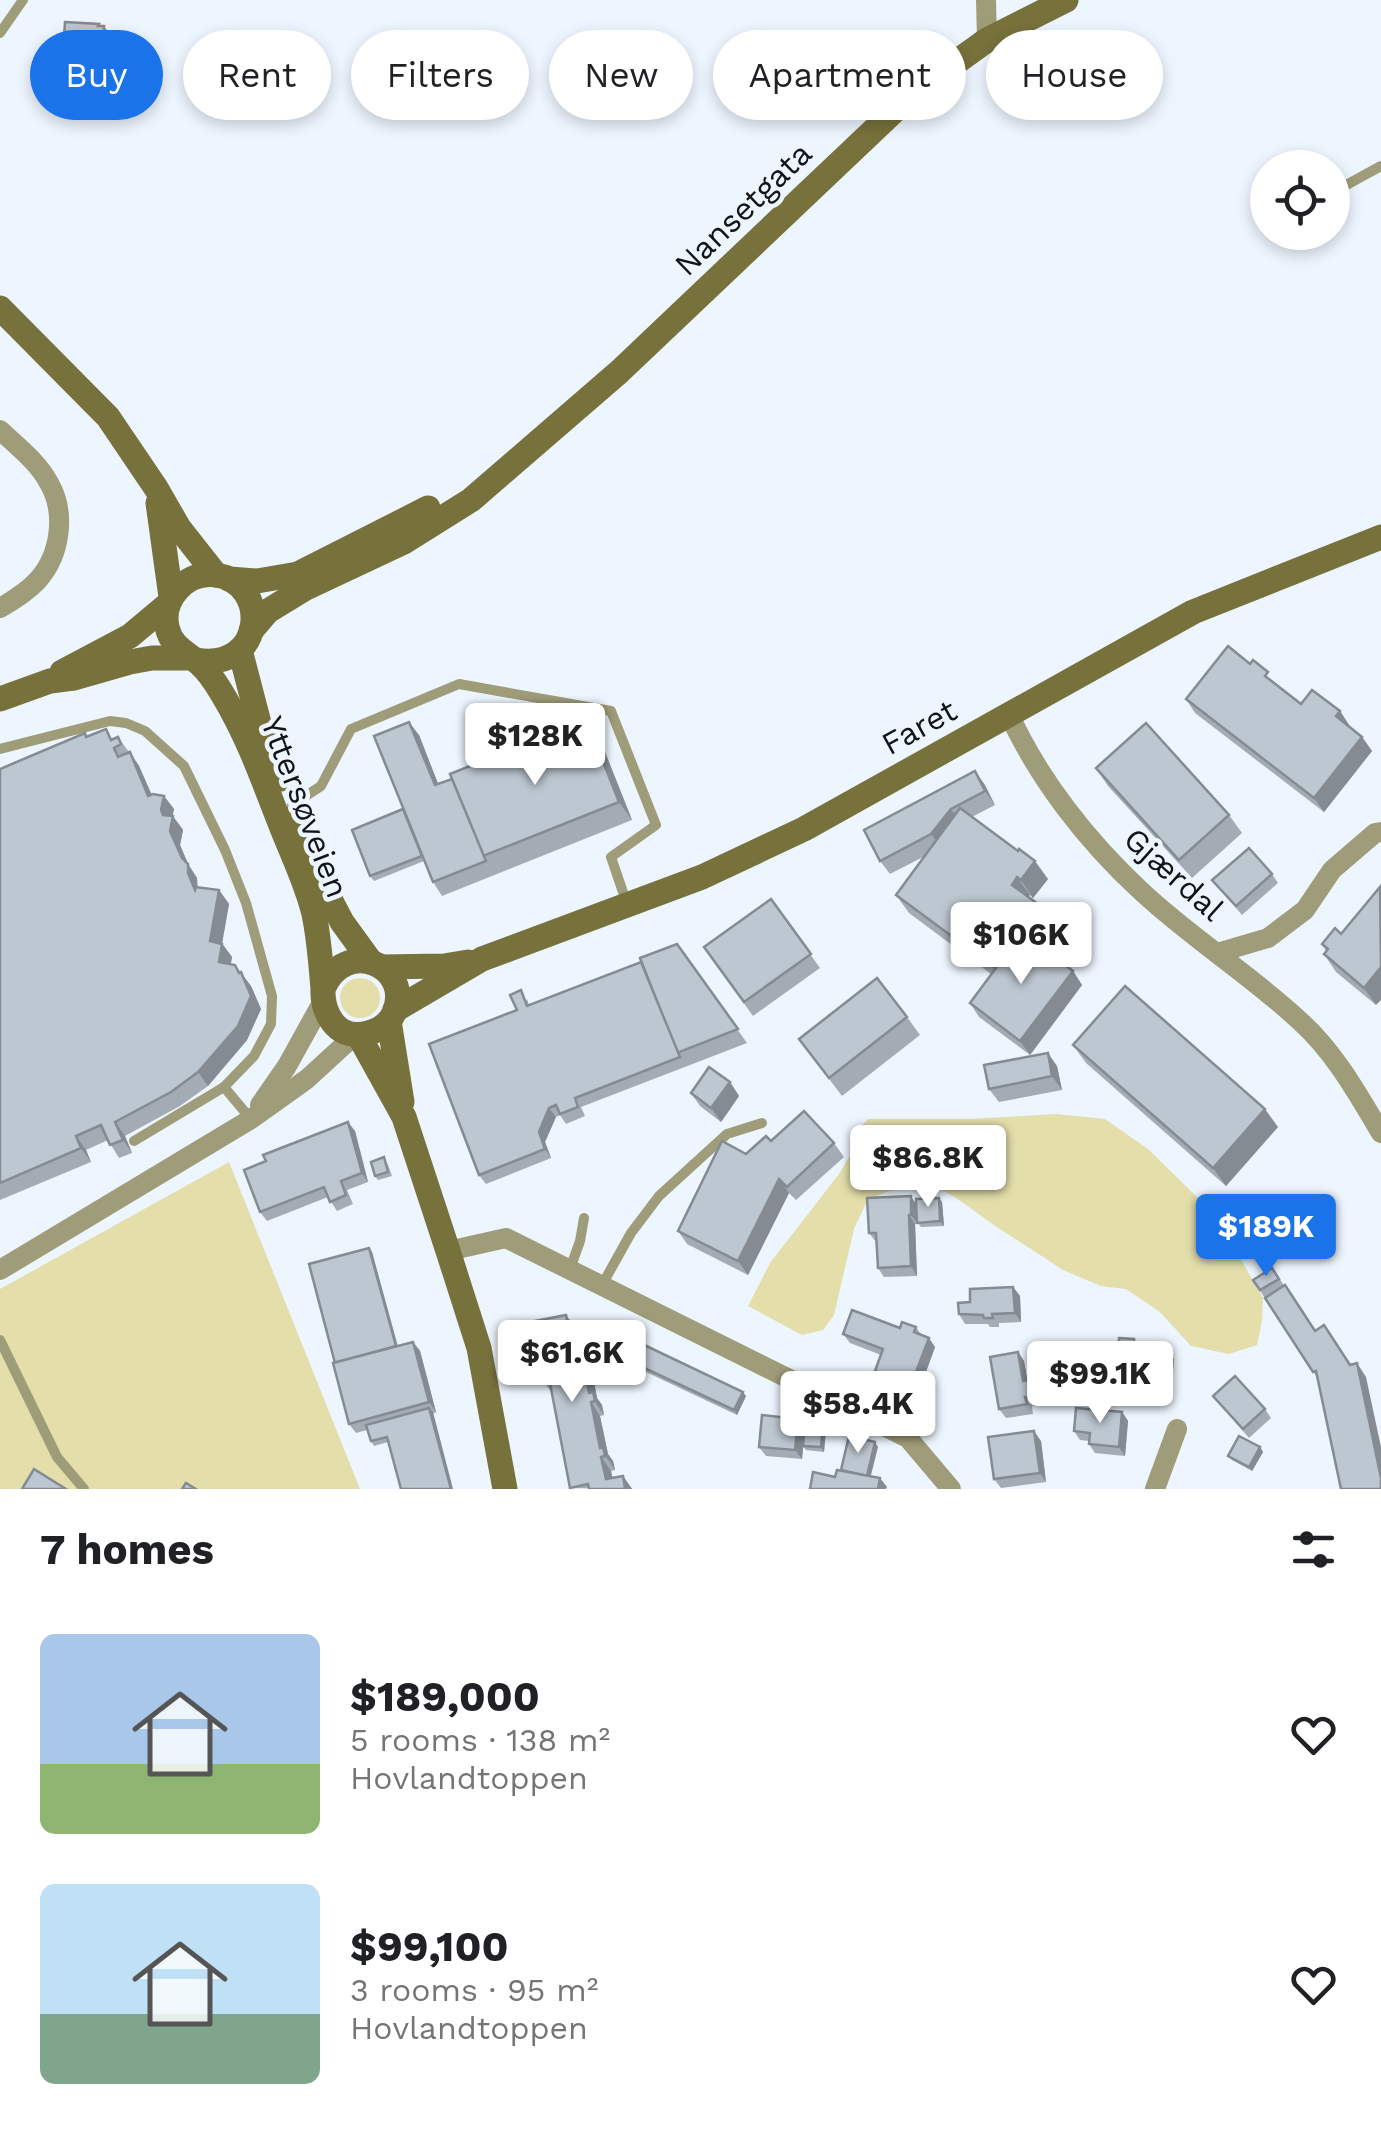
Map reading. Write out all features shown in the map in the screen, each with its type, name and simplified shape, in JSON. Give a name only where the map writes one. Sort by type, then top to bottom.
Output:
[{"type":"main road","name":"Nansetgata","points":[[1007,30],[1066,0]]},
{"type":"main road","name":"Nansetgata","points":[[246,640],[268,611],[304,589],[404,542],[471,500],[619,372],[912,94],[986,41]]},
{"type":"main road","points":[[0,308],[108,417],[179,528],[222,577],[240,587],[248,598],[253,620],[246,640],[220,662],[140,660],[50,681],[0,700]]},
{"type":"main road","name":"Nansetgata","points":[[222,577],[257,581],[298,574],[394,528],[529,452]]},
{"type":"main road","points":[[156,488],[169,601],[166,622],[175,646],[193,659]]},
{"type":"main road","name":"Faret","points":[[376,964],[444,966],[482,959],[702,877],[804,829],[1193,612],[1381,537]]},
{"type":"main road","points":[[50,681],[70,665],[130,636],[190,580],[222,577]]},
{"type":"main road","name":"Yttersøveien","points":[[246,640],[260,727],[332,904],[376,964]]},
{"type":"main road","name":"Yttersøveien","points":[[193,659],[212,679],[231,709],[307,890],[317,934],[323,995]]},
{"type":"main road","points":[[359,959],[376,964],[396,986],[398,998],[392,1016],[380,1030],[357,1035],[343,1031],[326,1014],[323,995],[328,978],[336,968],[359,959]]},
{"type":"main road","name":"Faret","points":[[392,1016],[482,959]]},
{"type":"main road","points":[[392,1016],[404,1116],[479,1348],[505,1489]]},
{"type":"main road","points":[[357,1035],[404,1116]]},
{"type":"street","points":[[986,0],[987,30]]},
{"type":"street","points":[[0,430],[49,482],[60,518],[58,540],[42,576],[0,608]]},
{"type":"street","name":"Gjærdal","points":[[1009,714],[1021,740],[1074,820],[1140,891],[1217,953],[1268,938],[1305,910],[1332,870],[1381,832]]},
{"type":"street","points":[[1217,953],[1302,1022],[1342,1066],[1381,1133]]},
{"type":"street","points":[[250,1119],[287,1066],[323,995]]},
{"type":"street","points":[[0,1270],[250,1119],[307,1079],[357,1035]]},
{"type":"street","points":[[448,1251],[506,1238],[908,1438],[951,1489]]},
{"type":"street","points":[[1155,1489],[1177,1429]]},
{"type":"lane","points":[[0,33],[23,0]]},
{"type":"lane","points":[[1350,183],[1381,166]]},
{"type":"lane","points":[[292,804],[321,786],[351,729],[459,684],[611,711],[656,825],[611,856],[626,904]]},
{"type":"lane","points":[[0,750],[110,721],[145,731],[184,766],[246,903],[272,996],[270,1024],[254,1056],[224,1087],[134,1141]]},
{"type":"lane","points":[[224,1087],[250,1119]]},
{"type":"lane","points":[[602,1286],[632,1232],[659,1196],[727,1134],[762,1123]]},
{"type":"lane","points":[[569,1270],[584,1218]]},
{"type":"lane","points":[[0,1340],[57,1457],[84,1489]]},
{"type":"shaded area","points":[[360,978],[374,984],[380,998],[374,1012],[360,1018],[346,1012],[340,998],[346,984]]},
{"type":"shaded area","points":[[1056,1114],[1105,1119],[1148,1149],[1200,1200],[1263,1298],[1257,1345],[1229,1354],[1191,1346],[1160,1312],[1126,1289],[1101,1286],[1063,1270],[934,1186],[912,1186],[867,1201],[854,1229],[834,1315],[823,1330],[802,1335],[748,1306],[770,1263],[839,1174],[854,1149],[856,1132],[868,1119]]},
{"type":"shaded area","points":[[229,1162],[360,1489],[0,1489],[0,1289]]},
{"type":"building","points":[[65,22],[104,26],[104,30],[64,30]]},
{"type":"building","points":[[1228,646],[1250,664],[1253,660],[1268,672],[1265,676],[1301,704],[1312,690],[1340,711],[1336,716],[1362,737],[1314,798],[1186,699]]},
{"type":"building","points":[[586,719],[619,802],[483,856],[450,774]]},
{"type":"building","points":[[409,722],[435,785],[452,779],[486,861],[433,882],[374,736]]},
{"type":"building","points":[[1146,723],[1229,815],[1179,860],[1096,768]]},
{"type":"building","points":[[106,729],[111,740],[118,737],[121,744],[114,748],[118,757],[130,752],[148,796],[164,796],[161,810],[163,815],[173,816],[170,831],[188,864],[195,890],[219,890],[210,941],[222,944],[219,962],[235,965],[251,996],[238,1026],[198,1072],[171,1092],[115,1122],[123,1140],[110,1145],[101,1125],[76,1136],[81,1148],[0,1183],[0,769],[85,733],[86,737]]},
{"type":"building","points":[[975,771],[985,791],[951,809],[931,834],[880,861],[864,830]]},
{"type":"building","points":[[960,808],[1035,861],[1021,880],[1017,877],[1012,885],[1038,904],[992,966],[896,895]]},
{"type":"building","points":[[403,809],[422,856],[370,876],[352,830]]},
{"type":"building","points":[[1249,848],[1272,874],[1236,906],[1212,880]]},
{"type":"building","points":[[1380,887],[1381,967],[1364,988],[1324,954],[1328,949],[1322,944],[1335,928],[1341,934]]},
{"type":"building","points":[[771,899],[811,954],[744,1002],[704,947]]},
{"type":"building","points":[[1022,933],[1073,971],[1020,1041],[970,1003]]},
{"type":"building","points":[[677,944],[738,1029],[677,1053],[640,958]]},
{"type":"building","points":[[641,962],[680,1057],[575,1098],[578,1107],[560,1114],[556,1105],[549,1108],[539,1132],[545,1149],[479,1175],[429,1044],[517,1010],[510,995],[521,990],[527,1006]]},
{"type":"building","points":[[877,978],[907,1017],[829,1078],[799,1039]]},
{"type":"building","points":[[1125,986],[1265,1109],[1213,1168],[1073,1045]]},
{"type":"building","points":[[1048,1053],[1052,1076],[989,1089],[984,1065]]},
{"type":"building","points":[[709,1067],[730,1082],[711,1108],[691,1093]]},
{"type":"building","points":[[804,1111],[834,1143],[787,1187],[779,1179],[738,1261],[678,1231],[722,1141],[746,1154],[766,1136],[771,1141]]},
{"type":"building","points":[[348,1122],[362,1173],[341,1181],[346,1195],[330,1202],[324,1187],[260,1212],[244,1170],[266,1161],[263,1155]]},
{"type":"building","points":[[384,1157],[388,1172],[375,1176],[371,1162]]},
{"type":"building","points":[[911,1196],[911,1266],[878,1268],[876,1233],[869,1233],[867,1198]]},
{"type":"building","points":[[939,1198],[940,1221],[917,1223],[916,1199]]},
{"type":"building","points":[[369,1248],[396,1346],[335,1363],[309,1264]]},
{"type":"building","points":[[1272,1268],[1279,1279],[1260,1290],[1253,1280]]},
{"type":"building","points":[[1285,1285],[1315,1331],[1324,1325],[1350,1365],[1357,1363],[1381,1489],[1341,1489],[1316,1371],[1313,1372],[1265,1298]]},
{"type":"building","points":[[1013,1287],[1015,1313],[992,1314],[993,1318],[959,1314],[958,1303],[970,1302],[970,1289]]},
{"type":"building","points":[[852,1310],[900,1328],[902,1322],[916,1327],[914,1332],[929,1338],[911,1385],[875,1371],[883,1349],[843,1334]]},
{"type":"building","points":[[566,1315],[571,1339],[575,1338],[577,1347],[573,1348],[577,1370],[584,1369],[589,1393],[593,1392],[595,1401],[591,1402],[605,1456],[601,1457],[606,1479],[623,1476],[625,1489],[589,1489],[588,1484],[570,1488],[549,1378],[542,1379],[530,1322]]},
{"type":"building","points":[[617,1332],[743,1392],[734,1410],[608,1351]]},
{"type":"building","points":[[1119,1338],[1134,1339],[1134,1347],[1148,1348],[1147,1374],[1083,1370],[1084,1345],[1119,1346]]},
{"type":"building","points":[[413,1342],[429,1402],[349,1424],[333,1363]]},
{"type":"building","points":[[1018,1352],[1023,1381],[1030,1380],[1033,1396],[1025,1397],[1027,1404],[999,1409],[990,1357]]},
{"type":"building","points":[[1152,1354],[1170,1355],[1169,1378],[1151,1377]]},
{"type":"building","points":[[1235,1376],[1265,1409],[1243,1429],[1213,1396]]},
{"type":"building","points":[[429,1408],[451,1489],[401,1489],[387,1437],[371,1441],[366,1425]]},
{"type":"building","points":[[1076,1408],[1122,1412],[1119,1447],[1089,1444],[1090,1433],[1074,1431]]},
{"type":"building","points":[[762,1415],[798,1419],[795,1450],[759,1447]]},
{"type":"building","points":[[805,1423],[823,1425],[821,1447],[803,1446]]},
{"type":"building","points":[[1034,1431],[1040,1473],[994,1479],[988,1437]]},
{"type":"building","points":[[849,1436],[875,1442],[867,1476],[841,1470]]},
{"type":"building","points":[[1239,1436],[1260,1447],[1249,1467],[1228,1456]]},
{"type":"building","points":[[34,1469],[66,1489],[22,1489]]},
{"type":"building","points":[[837,1470],[880,1478],[878,1489],[810,1489],[813,1472],[835,1477]]}]
